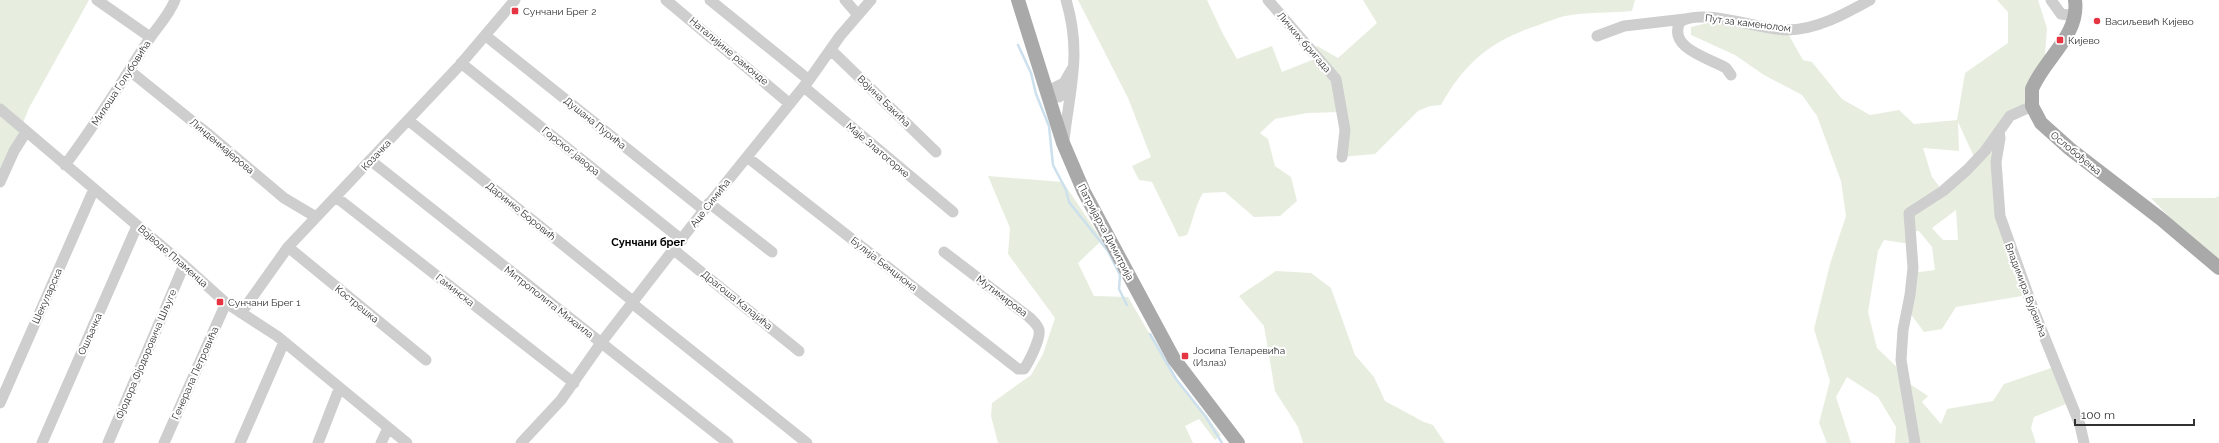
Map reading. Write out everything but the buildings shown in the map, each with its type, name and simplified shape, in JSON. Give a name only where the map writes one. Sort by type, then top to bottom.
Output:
[{"type":"main road","name":"Патријарха Димитрија","points":[[1018,0],[1063,143],[1084,192],[1165,343],[1183,371],[1238,443]]},
{"type":"main road","points":[[2032,106],[2031,96],[2034,84],[2069,32],[2075,16],[2076,0]]},
{"type":"main road","name":"Ослобођења","points":[[2032,106],[2041,123],[2070,149],[2219,268]]},
{"type":"street","points":[[97,0],[150,37]]},
{"type":"street","name":"Милоша Голубовића","points":[[65,165],[130,71],[150,37],[171,10],[175,0]]},
{"type":"street","name":"Козачка","points":[[242,313],[288,247],[486,36],[516,0]]},
{"type":"street","name":"Наталијине рамонде","points":[[666,0],[790,104]]},
{"type":"street","name":"Маје Златогорке","points":[[710,0],[807,83],[953,212]]},
{"type":"street","points":[[845,0],[858,15]]},
{"type":"street","name":"Аце Симића","points":[[520,443],[561,400],[601,343],[707,207],[807,83],[858,15],[872,0]]},
{"type":"street","points":[[1063,143],[1074,67],[1074,36],[1066,0]]},
{"type":"street","name":"Личких бригада","points":[[1268,0],[1336,79],[1345,130],[1342,157]]},
{"type":"street","name":"Пут за каменолом","points":[[1597,36],[1624,26],[1685,19],[1715,18],[1787,30],[1809,28],[1849,11],[1870,0]]},
{"type":"street","points":[[2051,0],[2061,14],[2075,16]]},
{"type":"street","points":[[1685,19],[1678,27],[1678,40],[1688,48],[1726,68],[1731,75]]},
{"type":"street","name":"Душана Пурића","points":[[486,36],[707,207],[772,252]]},
{"type":"street","name":"Војина Бакића","points":[[831,50],[936,152]]},
{"type":"street","name":"Горског јавора","points":[[461,63],[682,240]]},
{"type":"street","points":[[1048,93],[1064,83],[1074,67]]},
{"type":"street","name":"Линденмајерова","points":[[130,71],[284,198],[316,217]]},
{"type":"street","points":[[1048,93],[1059,97],[1071,89]]},
{"type":"street","points":[[1915,443],[1901,360],[1903,330],[1910,295],[1913,268],[1908,215],[1911,211],[1943,191],[1967,170],[1999,132],[2010,116],[2032,106]]},
{"type":"street","name":"Војводе Пламенца","points":[[0,109],[184,265],[226,303],[284,342],[339,389],[407,443]]},
{"type":"street","name":"Даринке Боровић","points":[[408,120],[807,443]]},
{"type":"street","points":[[0,182],[14,151],[26,132]]},
{"type":"street","name":"Владимира Вујовића","points":[[1999,132],[2000,138],[1996,162],[2000,216],[2034,311],[2074,408],[2084,443]]},
{"type":"street","name":"Булија Бенциона","points":[[747,157],[1021,370]]},
{"type":"street","name":"Митрополита Михаила","points":[[370,160],[728,443]]},
{"type":"street","name":"Шекуларска","points":[[0,403],[94,189]]},
{"type":"street","name":"Гаминска","points":[[336,197],[574,383]]},
{"type":"street","name":"Ошљачка","points":[[42,443],[137,226]]},
{"type":"street","name":"Кострешка","points":[[288,247],[426,360]]},
{"type":"street","name":"Драгоша Калајића","points":[[674,250],[799,351]]},
{"type":"street","name":"Мутимирова","points":[[944,252],[1029,316],[1038,327],[1039,336],[1028,364],[1021,370]]},
{"type":"street","name":"Фјодора Фјодоровича Шљуге","points":[[108,443],[184,265]]},
{"type":"street","name":"Генерала Петровића","points":[[164,443],[226,303]]},
{"type":"street","points":[[240,443],[284,342]]},
{"type":"street","points":[[318,443],[339,389]]},
{"type":"street","points":[[382,443],[388,428]]},
{"type":"green space","points":[[0,0],[89,0],[29,108],[0,180]]},
{"type":"green space","points":[[1078,0],[1207,0],[1237,59],[1272,46],[1282,72],[1317,58],[1310,50],[1317,46],[1338,58],[1377,23],[1363,0],[1635,0],[1632,11],[1581,14],[1562,17],[1507,38],[1481,54],[1470,65],[1460,76],[1441,105],[1430,106],[1418,111],[1375,154],[1342,157],[1342,112],[1307,113],[1275,119],[1260,133],[1268,139],[1275,166],[1291,177],[1297,201],[1280,216],[1254,217],[1225,192],[1203,193],[1187,235],[1179,237],[1152,182],[1139,180],[1132,166],[1151,157],[1128,98]]},
{"type":"green space","points":[[1997,0],[2038,0],[2047,28],[2044,68],[2031,96],[1999,132],[1997,193],[2028,295],[1956,307],[1942,329],[1924,332],[1907,309],[1912,273],[1935,270],[1932,247],[1919,231],[1910,231],[1910,244],[1884,240],[1878,251],[1868,312],[1877,348],[1902,372],[1904,380],[1928,396],[1922,402],[1941,424],[1947,409],[1993,401],[2004,384],[2057,366],[2071,402],[2034,417],[2031,428],[2036,443],[1895,443],[1896,427],[1878,397],[1847,377],[1836,397],[1851,443],[1827,443],[1819,423],[1830,381],[1814,329],[1830,264],[1846,216],[1841,181],[1817,116],[1802,95],[1764,75],[1735,55],[1691,35],[1691,27],[1715,21],[1787,32],[1803,60],[1812,62],[1842,99],[1870,115],[1899,110],[1914,124],[1957,120],[1965,73],[2008,43],[2008,12]],"holes":[[[1958,122],[1976,161],[1942,190],[1932,177],[1923,148],[1959,151]],[[1956,210],[1958,240],[1943,240],[1932,228]]]},
{"type":"green space","points":[[988,176],[1063,182],[1102,240],[1078,263],[1094,296],[1128,297],[1176,379],[1221,435],[1215,440],[1199,419],[1185,426],[1193,443],[998,443],[991,416],[992,403],[1031,375],[1043,354],[1055,318],[1008,254],[1010,228]]},
{"type":"green space","points":[[2219,196],[2219,259],[2184,232],[2151,198],[2215,198]]},
{"type":"green space","points":[[1276,271],[1311,273],[1331,288],[1355,355],[1374,377],[1385,401],[1424,422],[1433,425],[1445,443],[1303,443],[1298,427],[1275,391],[1264,326],[1239,296]]},
{"type":"waterway","points":[[1018,45],[1031,73],[1036,94],[1049,126],[1053,165],[1066,190],[1069,202],[1108,251],[1120,275],[1119,289],[1127,305]]},
{"type":"waterway","points":[[1150,334],[1176,379],[1206,417],[1222,443]]},
{"type":"place","name":"Сунчани Брег 2","points":[[515,11]]},
{"type":"place","name":"Васиљевић Кијево","points":[[2097,21]]},
{"type":"place","name":"Кијево","points":[[2060,40]]},
{"type":"place","name":"Сунчани Брег 1","points":[[220,302]]},
{"type":"place","name":"Јосипа Теларевића (Излаз)","points":[[1185,356]]},
{"type":"district","name":"Сунчани брег","points":[[648,242]]}]
